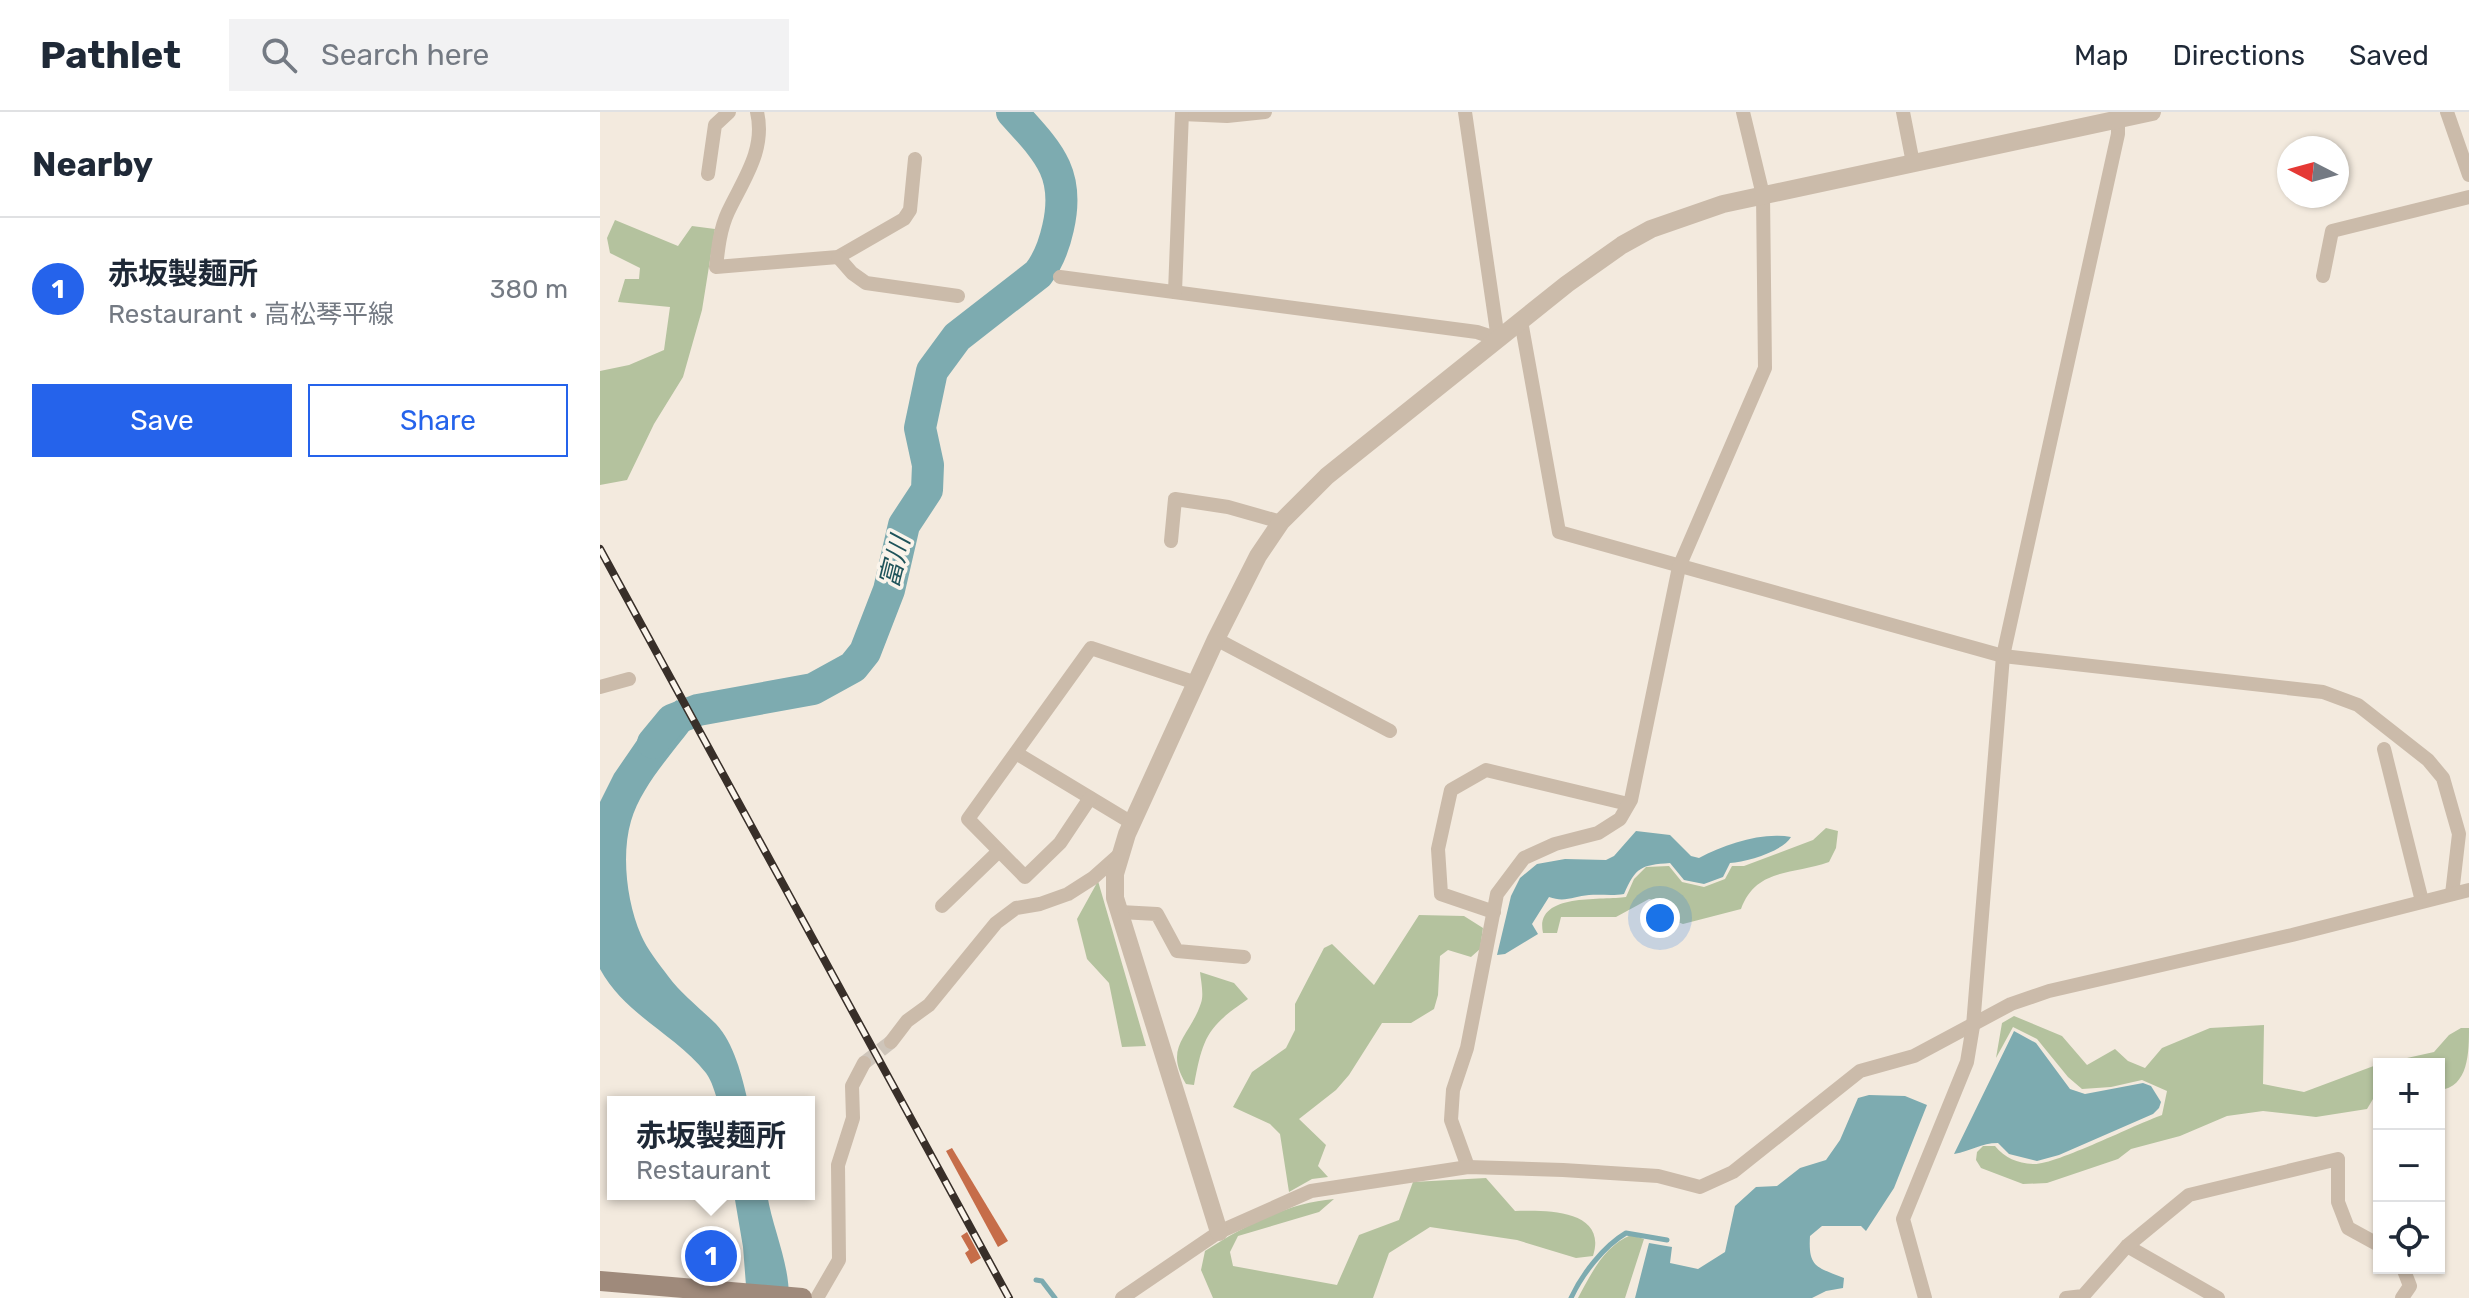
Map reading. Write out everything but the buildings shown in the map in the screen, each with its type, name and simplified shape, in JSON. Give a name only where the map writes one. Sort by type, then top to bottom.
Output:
[{"type":"main road","points":[[600,1281],[796,1297]]},
{"type":"street","points":[[708,174],[715,125],[729,112]]},
{"type":"street","points":[[757,112],[760,124],[755,160],[727,212],[716,267],[838,257],[904,219],[910,210],[915,159]]},
{"type":"street","points":[[1175,292],[1182,113],[1227,116],[1265,112]]},
{"type":"street","points":[[1465,112],[1498,339]]},
{"type":"street","points":[[1468,1167],[1451,1120],[1453,1090],[1467,1048],[1497,894],[1524,858],[1555,844],[1598,833],[1620,819],[1628,804],[1679,567],[1765,368],[1763,195],[1743,112]]},
{"type":"street","points":[[1903,112],[1913,163]]},
{"type":"street","points":[[1219,1232],[1115,898],[1115,874],[1132,823],[1216,639],[1258,556],[1281,522],[1327,476],[1498,339],[1598,261],[1651,229],[1723,204],[2117,116],[2152,112]]},
{"type":"street","points":[[2447,112],[2469,175]]},
{"type":"street","points":[[1925,1298],[1903,1219],[1967,1062],[1973,1026],[2003,656],[2118,134],[2117,116]]},
{"type":"street","points":[[2323,276],[2332,231],[2469,197]]},
{"type":"street","points":[[838,257],[866,283],[958,296]]},
{"type":"street","points":[[1060,277],[1477,332],[1498,339]]},
{"type":"street","points":[[1521,321],[1559,532],[2003,656],[2323,692],[2358,705],[2428,760],[2443,778],[2459,834],[2452,894]]},
{"type":"street","points":[[1171,541],[1175,499],[1228,507],[1281,522]]},
{"type":"street","points":[[1216,639],[1390,731]]},
{"type":"street","points":[[1090,798],[1060,843],[1025,877],[968,819],[1091,648],[1196,683]]},
{"type":"street","points":[[600,687],[629,679]]},
{"type":"street","points":[[2384,749],[2422,901]]},
{"type":"street","points":[[1016,753],[1132,823]]},
{"type":"street","points":[[1494,912],[1441,894],[1438,849],[1451,790],[1486,770],[1628,804]]},
{"type":"street","points":[[942,906],[999,851]]},
{"type":"street","points":[[891,1042],[907,1021],[929,1005],[996,923],[1016,908],[1068,894],[1093,878],[1120,854]]},
{"type":"street","points":[[1122,1298],[1219,1232],[1311,1191],[1468,1167],[1658,1176],[1700,1187],[1733,1172],[1860,1071],[1914,1056],[2011,1004],[2049,991],[2469,890]]},
{"type":"street","points":[[1120,912],[1157,914],[1177,951],[1244,957]]},
{"type":"street","points":[[817,1298],[839,1260],[838,1165],[853,1118],[852,1086],[864,1063]]},
{"type":"street","points":[[2066,1298],[2084,1297],[2127,1246],[2189,1195],[2338,1159],[2338,1202],[2348,1228],[2373,1242]]},
{"type":"street","points":[[2127,1246],[2218,1298]]},
{"type":"street","points":[[2402,1298],[2410,1286],[2405,1274]]},
{"type":"green space","points":[[615,220],[678,246],[692,226],[715,229],[702,310],[683,377],[654,424],[627,480],[600,485],[600,371],[629,365],[664,350],[670,307],[618,302],[625,279],[639,279],[640,268],[610,253],[607,238]]},
{"type":"green space","points":[[1826,828],[1838,831],[1836,848],[1829,862],[1766,880],[1756,886],[1741,909],[1683,924],[1672,920],[1667,902],[1649,899],[1616,917],[1561,917],[1557,933],[1543,933],[1543,920],[1549,911],[1572,901],[1626,897],[1634,879],[1646,867],[1669,866],[1682,882],[1704,887],[1725,879],[1732,866],[1744,866],[1813,840]]},
{"type":"green space","points":[[1098,881],[1146,1046],[1122,1047],[1109,983],[1087,959],[1077,919]]},
{"type":"green space","points":[[1419,915],[1464,916],[1483,928],[1480,949],[1471,957],[1448,950],[1440,956],[1434,1009],[1411,1023],[1382,1023],[1349,1075],[1336,1090],[1299,1119],[1326,1145],[1318,1166],[1328,1177],[1312,1179],[1289,1192],[1280,1134],[1270,1124],[1233,1107],[1252,1072],[1286,1048],[1295,1030],[1295,1004],[1324,948],[1332,944],[1374,985]]},
{"type":"green space","points":[[1200,972],[1234,983],[1248,999],[1209,1034],[1200,1055],[1194,1085],[1186,1084],[1177,1060],[1181,1042],[1202,1000]]},
{"type":"green space","points":[[2014,1016],[2062,1036],[2087,1065],[2115,1049],[2128,1061],[2145,1068],[2162,1048],[2210,1028],[2264,1025],[2263,1084],[2304,1092],[2373,1066],[2373,1099],[2367,1109],[2316,1117],[2263,1111],[2227,1116],[2180,1136],[2131,1149],[2118,1159],[2047,1183],[2023,1184],[1981,1168],[1976,1160],[1977,1152],[1983,1146],[1995,1146],[2012,1159],[2043,1163],[2162,1115],[2167,1091],[2142,1080],[2082,1089],[2037,1039],[2013,1027],[1996,1058],[2002,1023]]},
{"type":"green space","points":[[2461,1028],[2469,1028],[2462,1076],[2445,1089],[2445,1058],[2407,1058],[2434,1052],[2449,1035]]},
{"type":"green space","points":[[1486,1178],[1515,1211],[1557,1212],[1583,1221],[1591,1229],[1595,1241],[1593,1256],[1576,1258],[1517,1240],[1430,1227],[1389,1253],[1373,1298],[1213,1298],[1201,1270],[1205,1251],[1235,1233],[1266,1217],[1300,1205],[1334,1199],[1319,1212],[1238,1236],[1230,1252],[1233,1266],[1337,1285],[1359,1235],[1399,1220],[1413,1182]]},
{"type":"green space","points":[[1631,1235],[1644,1239],[1625,1298],[1578,1298],[1606,1253]]},
{"type":"water","points":[[677,700],[691,728],[657,772],[631,821],[626,849],[629,894],[636,922],[650,951],[673,983],[716,1024],[728,1041],[746,1096],[716,1096],[706,1073],[680,1046],[623,999],[600,969],[600,802],[614,774],[657,716]]},
{"type":"water","points":[[1636,831],[1670,835],[1691,856],[1699,858],[1744,840],[1768,836],[1791,837],[1764,855],[1730,863],[1723,877],[1704,884],[1684,880],[1670,863],[1641,869],[1624,894],[1565,899],[1549,897],[1532,924],[1538,934],[1505,954],[1497,955],[1511,896],[1520,878],[1537,864],[1565,859],[1606,860],[1614,856]]},
{"type":"water","points":[[2014,1031],[2036,1043],[2070,1089],[2085,1094],[2143,1083],[2151,1086],[2161,1102],[2159,1108],[2153,1114],[2059,1155],[2037,1161],[2009,1154],[1998,1143],[1954,1154]]},
{"type":"water","points":[[1869,1095],[1905,1096],[1927,1105],[1894,1188],[1866,1231],[1861,1226],[1822,1226],[1810,1236],[1811,1255],[1816,1265],[1844,1278],[1843,1288],[1812,1298],[1635,1298],[1649,1243],[1672,1247],[1670,1263],[1698,1269],[1725,1252],[1735,1206],[1756,1187],[1777,1186],[1800,1168],[1826,1160],[1840,1140],[1858,1098]]},
{"type":"water","points":[[735,1200],[768,1200],[786,1271],[789,1298],[747,1298]]},
{"type":"waterway","name":"富川","points":[[653,743],[672,720],[698,710],[813,689],[853,667],[865,652],[889,590],[904,525],[927,490],[928,465],[920,428],[932,371],[957,337],[1038,274],[1053,247],[1061,209],[1058,177],[1045,151],[1012,112]]},
{"type":"waterway","points":[[1571,1298],[1594,1261],[1626,1233],[1667,1240]]},
{"type":"waterway","points":[[1036,1280],[1042,1281],[1055,1298]]},
{"type":"tunnel","points":[[864,1063],[891,1042]]},
{"type":"railway","points":[[600,549],[1009,1298]]},
{"type":"place","name":"赤坂製麺所","points":[[711,1256]]}]
